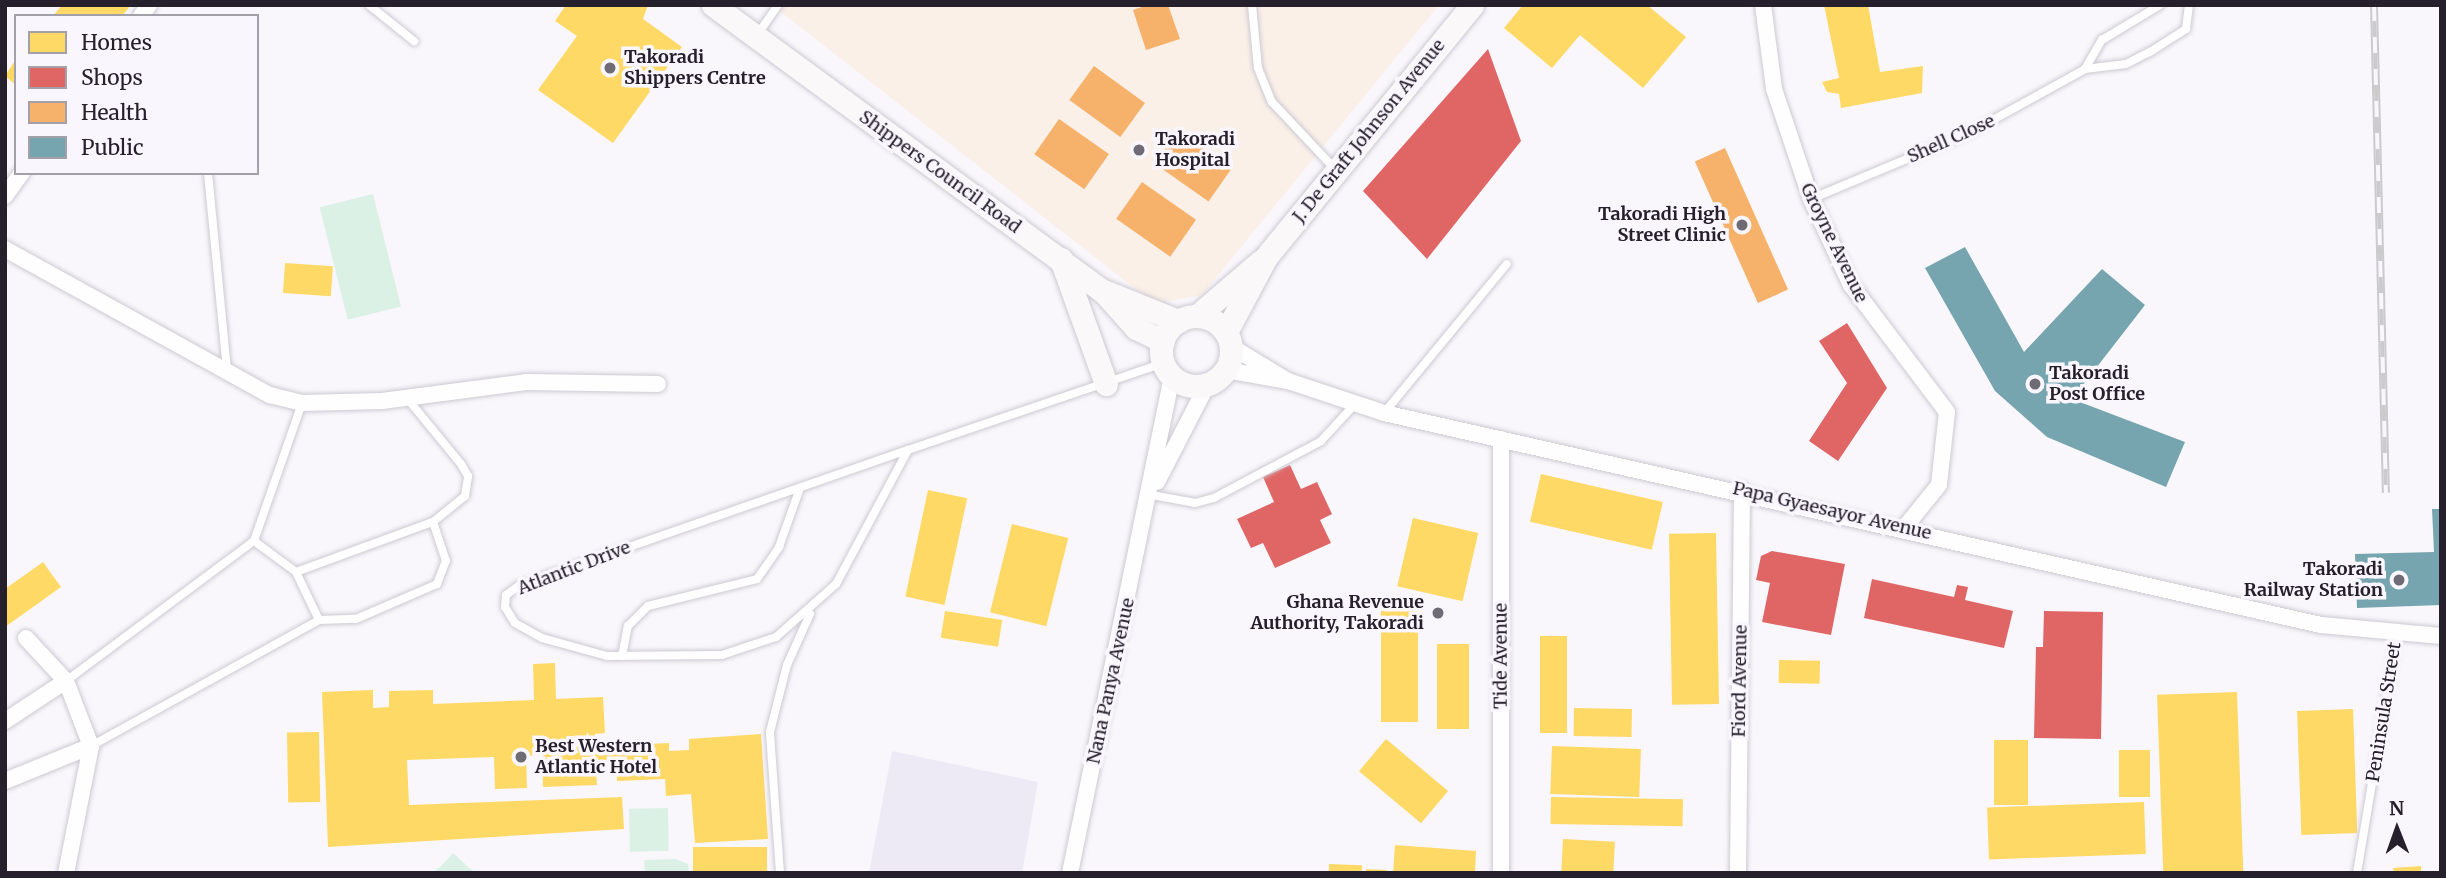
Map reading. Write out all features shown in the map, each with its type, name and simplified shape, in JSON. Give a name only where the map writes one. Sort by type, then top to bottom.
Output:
[{"type":"street","name":"Shippers Council Road","points":[[713,5],[1103,291],[1189,385],[1217,377]]},
{"type":"street","name":"J. De Graft Johnson Avenue","points":[[1166,360],[1188,318],[1266,257],[1335,169],[1472,5]]},
{"type":"street","name":"Groyne Avenue","points":[[1763,5],[1774,89],[1811,199],[1851,285],[1947,412],[1939,485],[1904,528]]},
{"type":"street","points":[[5,196],[21,175]]},
{"type":"street","points":[[5,250],[227,371],[302,403],[406,397],[526,382],[658,384]]},
{"type":"street","name":"J. De Graft Johnson Avenue","points":[[1217,377],[1229,340],[1266,257]]},
{"type":"street","points":[[1061,259],[1106,384]]},
{"type":"street","points":[[1103,291],[1188,318],[1229,340],[1288,381]]},
{"type":"street","name":"Nana Panya Avenue","points":[[1070,873],[1152,492],[1166,360]]},
{"type":"street","name":"Papa Gyaesayor Avenue","points":[[1217,377],[1288,381],[1384,413],[1742,490],[2321,625],[2441,636]]},
{"type":"street","name":"Nana Panya Avenue","points":[[1152,492],[1217,377]]},
{"type":"street","name":"Tide Avenue","points":[[1501,439],[1501,873]]},
{"type":"street","name":"Fiord Avenue","points":[[1738,873],[1742,490]]},
{"type":"street","points":[[26,638],[66,681],[91,746],[66,873]]},
{"type":"street","points":[[5,721],[66,681]]},
{"type":"street","points":[[5,781],[91,746]]},
{"type":"lane","points":[[369,5],[414,41]]},
{"type":"lane","points":[[755,37],[778,5]]},
{"type":"lane","points":[[1252,5],[1258,68],[1272,102],[1335,169]]},
{"type":"lane","name":"Shell Close","points":[[2085,69],[2102,40],[2160,5]]},
{"type":"lane","name":"Shell Close","points":[[1811,199],[1972,132],[2085,69],[2126,64],[2150,52],[2186,29],[2189,5]]},
{"type":"lane","points":[[208,175],[227,371]]},
{"type":"lane","points":[[1384,413],[1507,264]]},
{"type":"lane","name":"Atlantic Drive","points":[[908,450],[836,584],[810,612],[776,637],[722,654],[622,656],[542,638],[515,623],[505,607],[506,595],[520,585],[908,450],[1106,384],[1166,360]]},
{"type":"lane","points":[[296,572],[433,522],[466,496],[468,476],[406,397]]},
{"type":"lane","points":[[66,681],[254,541],[302,403]]},
{"type":"lane","points":[[1152,492],[1195,503],[1214,498],[1321,441],[1356,403]]},
{"type":"lane","points":[[622,656],[628,626],[648,606],[757,579],[779,547],[800,488]]},
{"type":"lane","points":[[91,746],[320,620],[356,619],[436,584],[446,561],[433,522]]},
{"type":"lane","points":[[254,541],[296,572],[320,620]]},
{"type":"lane","points":[[780,873],[771,732],[787,665],[810,612]]},
{"type":"lane","name":"Peninsula Street","points":[[2357,873],[2397,633]]},
{"type":"shaded area","name":"Takoradi Hospital","points":[[772,5],[1439,5],[1202,295],[1155,304]]},
{"type":"shaded area","points":[[892,751],[1038,782],[1022,873],[869,873]]},
{"type":"green space","points":[[373,194],[401,307],[348,320],[320,207]]},
{"type":"green space","points":[[668,808],[669,851],[630,852],[629,809]]},
{"type":"green space","points":[[453,853],[473,871],[432,873],[441,866]]},
{"type":"green space","points":[[676,859],[688,864],[689,873],[645,873],[644,860]]},
{"type":"building: Homes","points":[[62,5],[131,5],[124,14],[55,14]]},
{"type":"building: Homes","name":"Takoradi Shippers Centre","points":[[566,5],[648,5],[643,19],[682,47],[613,143],[538,90],[577,36],[555,21]]},
{"type":"building: Homes","points":[[1523,5],[1647,5],[1686,37],[1643,88],[1580,35],[1552,68],[1504,28]]},
{"type":"building: Homes","points":[[1824,5],[1868,5],[1880,72],[1923,66],[1922,93],[1841,108],[1839,94],[1827,92],[1822,82],[1839,78]]},
{"type":"building: Homes","points":[[14,62],[14,83],[5,76]]},
{"type":"building: Homes","points":[[285,263],[333,266],[331,296],[283,293]]},
{"type":"building: Homes","points":[[1541,474],[1663,502],[1652,550],[1530,522]]},
{"type":"building: Homes","points":[[928,490],[967,498],[944,605],[905,597]]},
{"type":"building: Homes","points":[[1413,518],[1478,533],[1463,601],[1397,586]]},
{"type":"building: Homes","points":[[1012,524],[1068,538],[1046,626],[990,612]]},
{"type":"building: Homes","points":[[1716,533],[1719,704],[1672,705],[1669,534]]},
{"type":"building: Homes","points":[[43,562],[61,587],[5,627],[5,589]]},
{"type":"building: Homes","points":[[945,611],[1002,620],[998,647],[941,638]]},
{"type":"building: Homes","points":[[1381,611],[1418,611],[1418,722],[1381,722]]},
{"type":"building: Homes","points":[[1540,636],[1567,636],[1567,733],[1540,733]]},
{"type":"building: Homes","points":[[1437,644],[1469,644],[1469,729],[1437,729]]},
{"type":"building: Homes","points":[[1779,660],[1820,661],[1820,684],[1779,683]]},
{"type":"building: Homes","points":[[555,663],[556,699],[603,697],[605,733],[595,734],[595,746],[669,743],[669,751],[689,750],[689,739],[761,734],[768,839],[695,843],[691,794],[666,796],[665,779],[617,781],[617,767],[596,767],[597,785],[543,787],[542,755],[526,756],[527,788],[495,789],[494,757],[407,760],[409,805],[622,797],[624,829],[328,847],[322,692],[373,690],[373,708],[389,707],[389,691],[433,690],[433,704],[534,700],[533,664]]},
{"type":"building: Homes","points":[[2237,692],[2243,873],[2163,873],[2157,695]]},
{"type":"building: Homes","points":[[1574,708],[1632,709],[1632,737],[1574,736]]},
{"type":"building: Homes","points":[[2353,709],[2357,833],[2301,835],[2297,711]]},
{"type":"building: Homes","points":[[319,732],[320,802],[288,803],[287,733]]},
{"type":"building: Homes","points":[[1386,739],[1448,791],[1421,823],[1359,771]]},
{"type":"building: Homes","points":[[1994,740],[2028,740],[2028,805],[1994,805]]},
{"type":"building: Homes","points":[[1552,746],[1641,749],[1639,797],[1550,794]]},
{"type":"building: Homes","points":[[2119,750],[2150,750],[2150,797],[2119,797]]},
{"type":"building: Homes","points":[[1551,797],[1683,799],[1683,826],[1551,824]]},
{"type":"building: Homes","points":[[2144,802],[2146,854],[1989,859],[1987,807]]},
{"type":"building: Homes","points":[[1563,839],[1615,842],[1613,873],[1561,873]]},
{"type":"building: Homes","points":[[1395,845],[1476,851],[1475,873],[1393,873]]},
{"type":"building: Homes","points":[[693,847],[767,847],[767,873],[693,873]]},
{"type":"building: Homes","points":[[1329,864],[1362,865],[1362,873],[1329,873]]},
{"type":"building: Homes","points":[[2421,866],[2421,873],[2394,873],[2393,868]]},
{"type":"building: Homes","points":[[1366,869],[1387,870],[1387,873],[1366,873]]},
{"type":"building: Shops","points":[[1488,49],[1521,141],[1427,259],[1363,191]]},
{"type":"building: Shops","points":[[1847,323],[1887,388],[1838,461],[1809,441],[1847,383],[1819,341]]},
{"type":"building: Shops","points":[[1290,465],[1301,489],[1317,482],[1332,514],[1320,520],[1331,543],[1275,568],[1263,543],[1251,548],[1237,519],[1274,502],[1263,477]]},
{"type":"building: Shops","points":[[1772,551],[1845,564],[1831,635],[1762,622],[1770,583],[1756,580],[1761,556]]},
{"type":"building: Shops","points":[[1872,579],[1954,597],[1957,585],[1968,587],[1965,600],[2013,611],[2004,648],[1864,618]]},
{"type":"building: Shops","points":[[2044,611],[2103,612],[2101,739],[2034,738],[2036,647],[2043,647]]},
{"type":"building: Health","points":[[1148,5],[1168,5],[1180,39],[1146,50],[1133,10]]},
{"type":"building: Health","points":[[1094,66],[1145,103],[1120,137],[1069,100]]},
{"type":"building: Health","points":[[1059,119],[1109,154],[1084,189],[1034,154]]},
{"type":"building: Health","points":[[1178,130],[1232,168],[1209,201],[1154,164]]},
{"type":"building: Health","name":"Takoradi High Street Clinic","points":[[1725,148],[1788,290],[1758,303],[1695,161]]},
{"type":"building: Health","points":[[1142,182],[1196,220],[1170,257],[1116,219]]},
{"type":"building: Public","points":[[1965,247],[2024,352],[2102,269],[2145,305],[2072,399],[2185,442],[2166,487],[2047,437],[1995,391],[1925,268]]},
{"type":"building: Public","name":"Takoradi Railway Station","points":[[2432,509],[2441,509],[2441,605],[2357,608],[2355,554],[2434,552]]},
{"type":"railway","points":[[2374,5],[2386,493]]},
{"type":"place","name":"Takoradi Shippers Centre","points":[[610,68]]},
{"type":"place","name":"Takoradi Hospital","points":[[1139,150]]},
{"type":"place","name":"Takoradi High Street Clinic","points":[[1742,225]]},
{"type":"place","name":"Takoradi Post Office","points":[[2035,384]]},
{"type":"place","name":"Takoradi Railway Station","points":[[2399,580]]},
{"type":"place","name":"Ghana Revenue Authority, Takoradi","points":[[1438,613]]},
{"type":"place","name":"Best Western Atlantic Hotel","points":[[521,757]]}]
